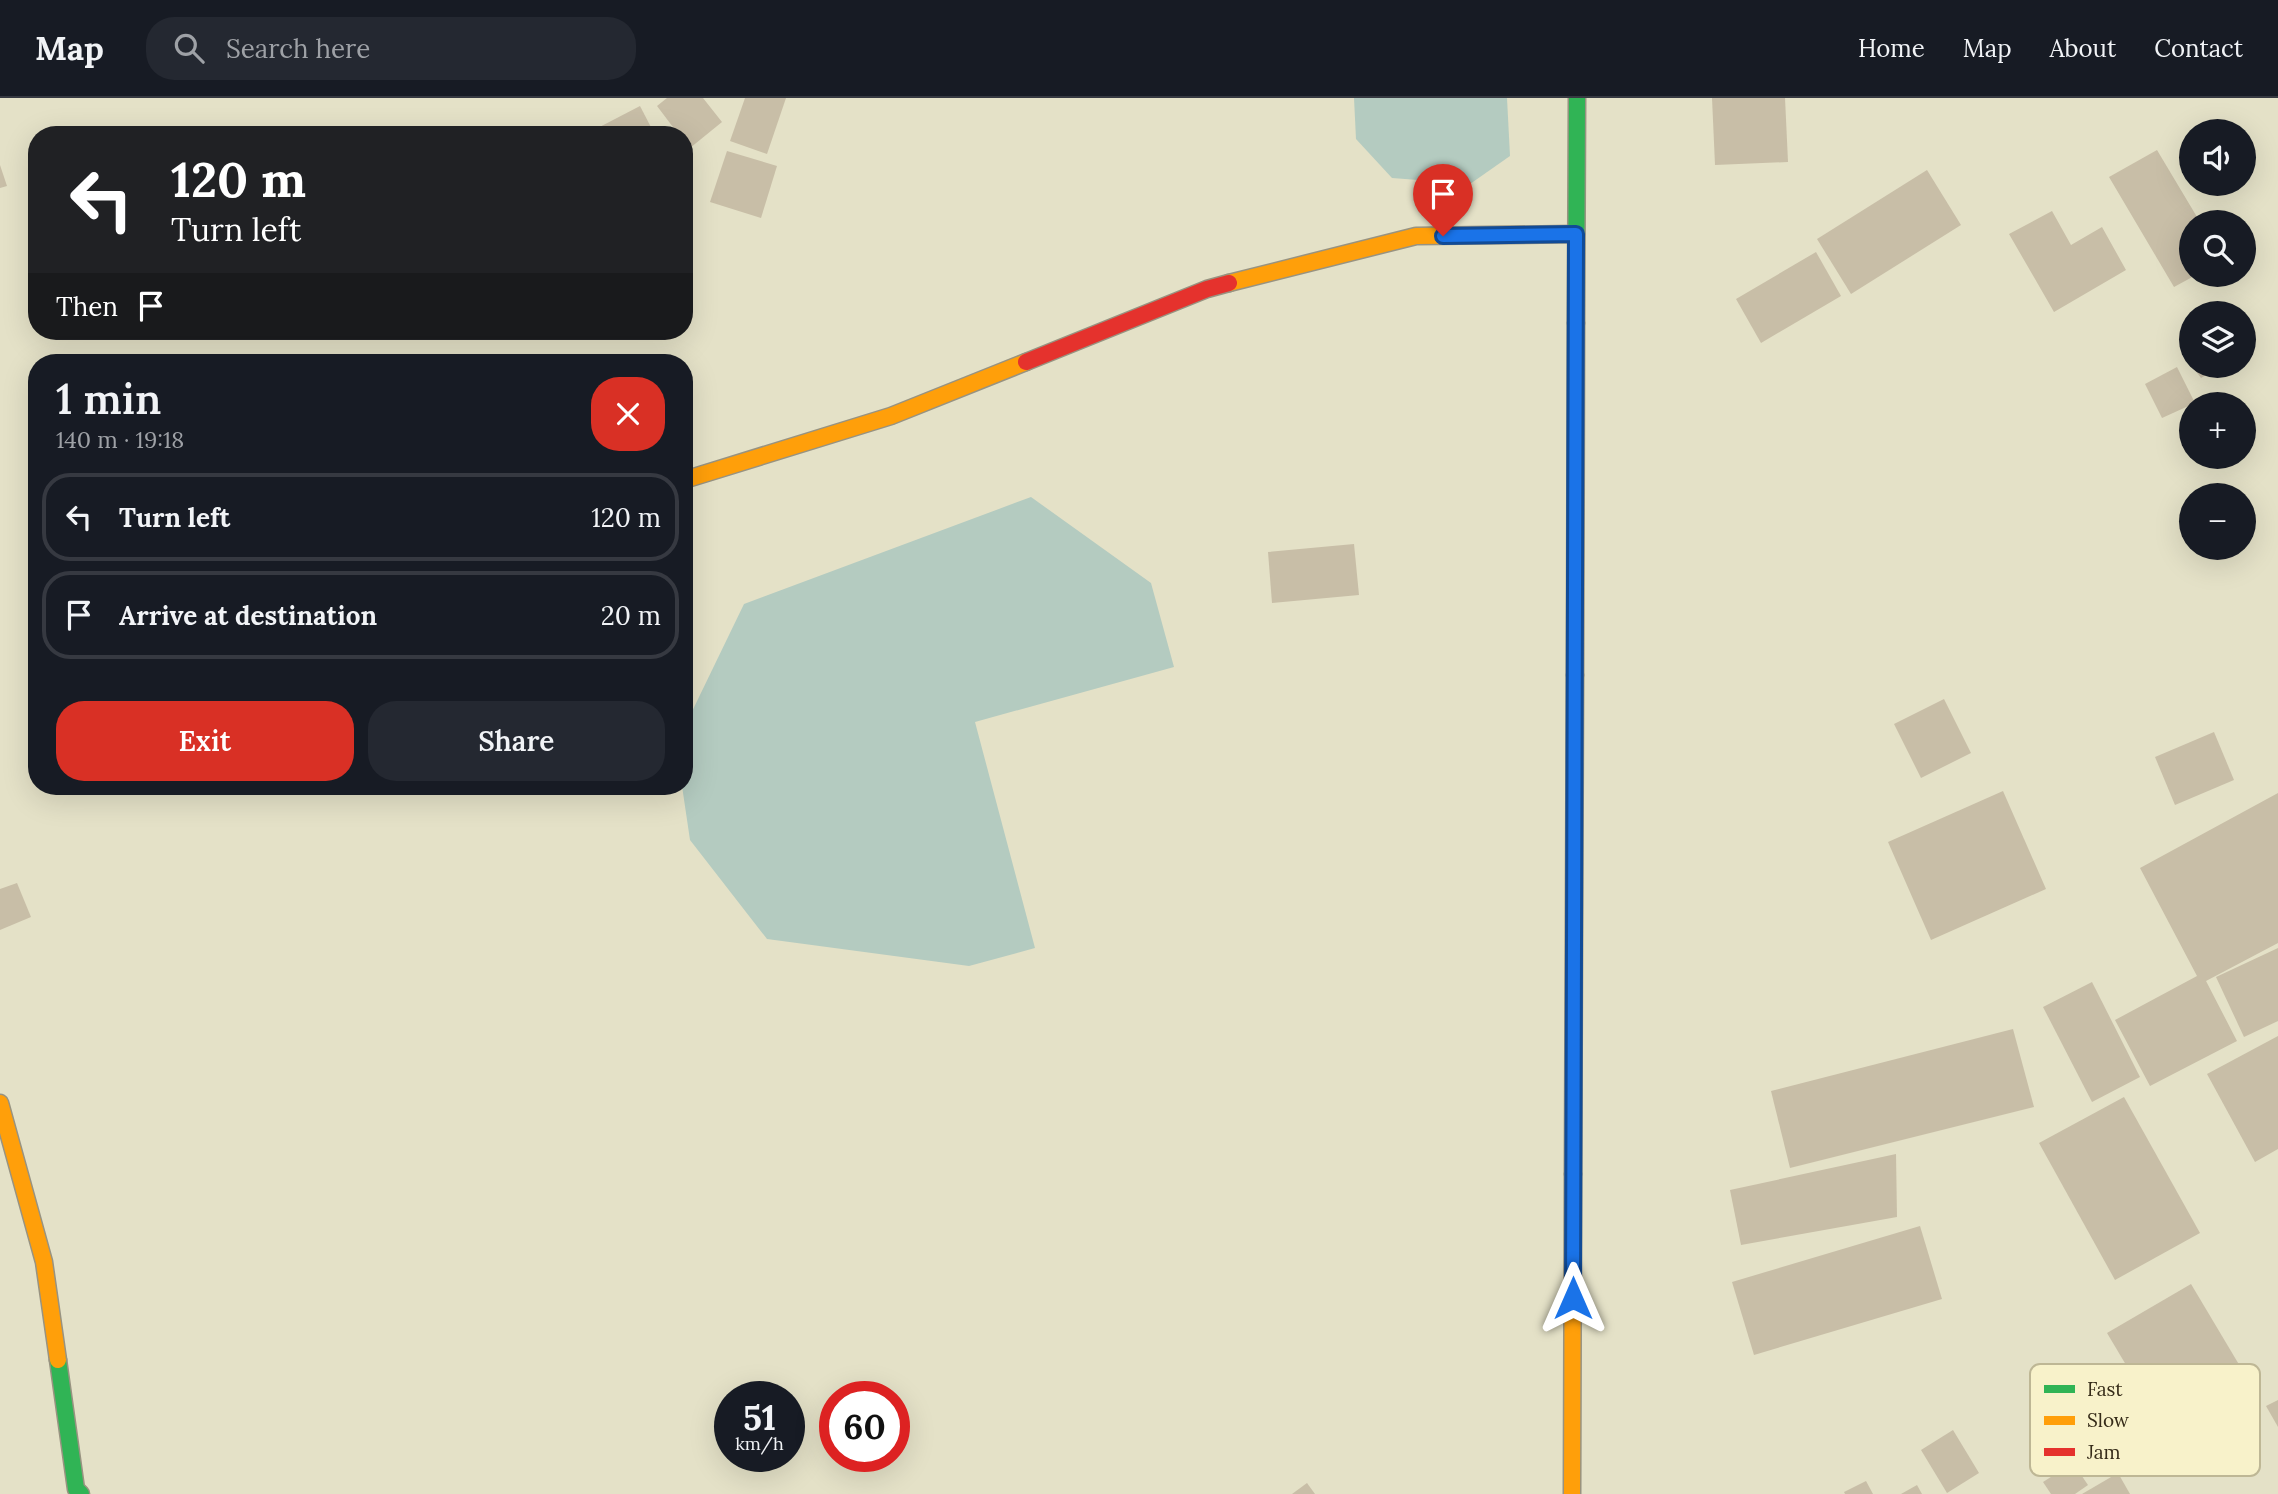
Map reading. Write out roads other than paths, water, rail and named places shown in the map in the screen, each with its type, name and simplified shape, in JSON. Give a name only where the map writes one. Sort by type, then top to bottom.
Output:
[{"type":"main road","points":[[1572,1494],[1577,98]]},
{"type":"main road","points":[[693,477],[891,416],[1207,289],[1416,236],[1576,234]]},
{"type":"main road","points":[[0,1103],[44,1262],[76,1489],[81,1494]]}]
